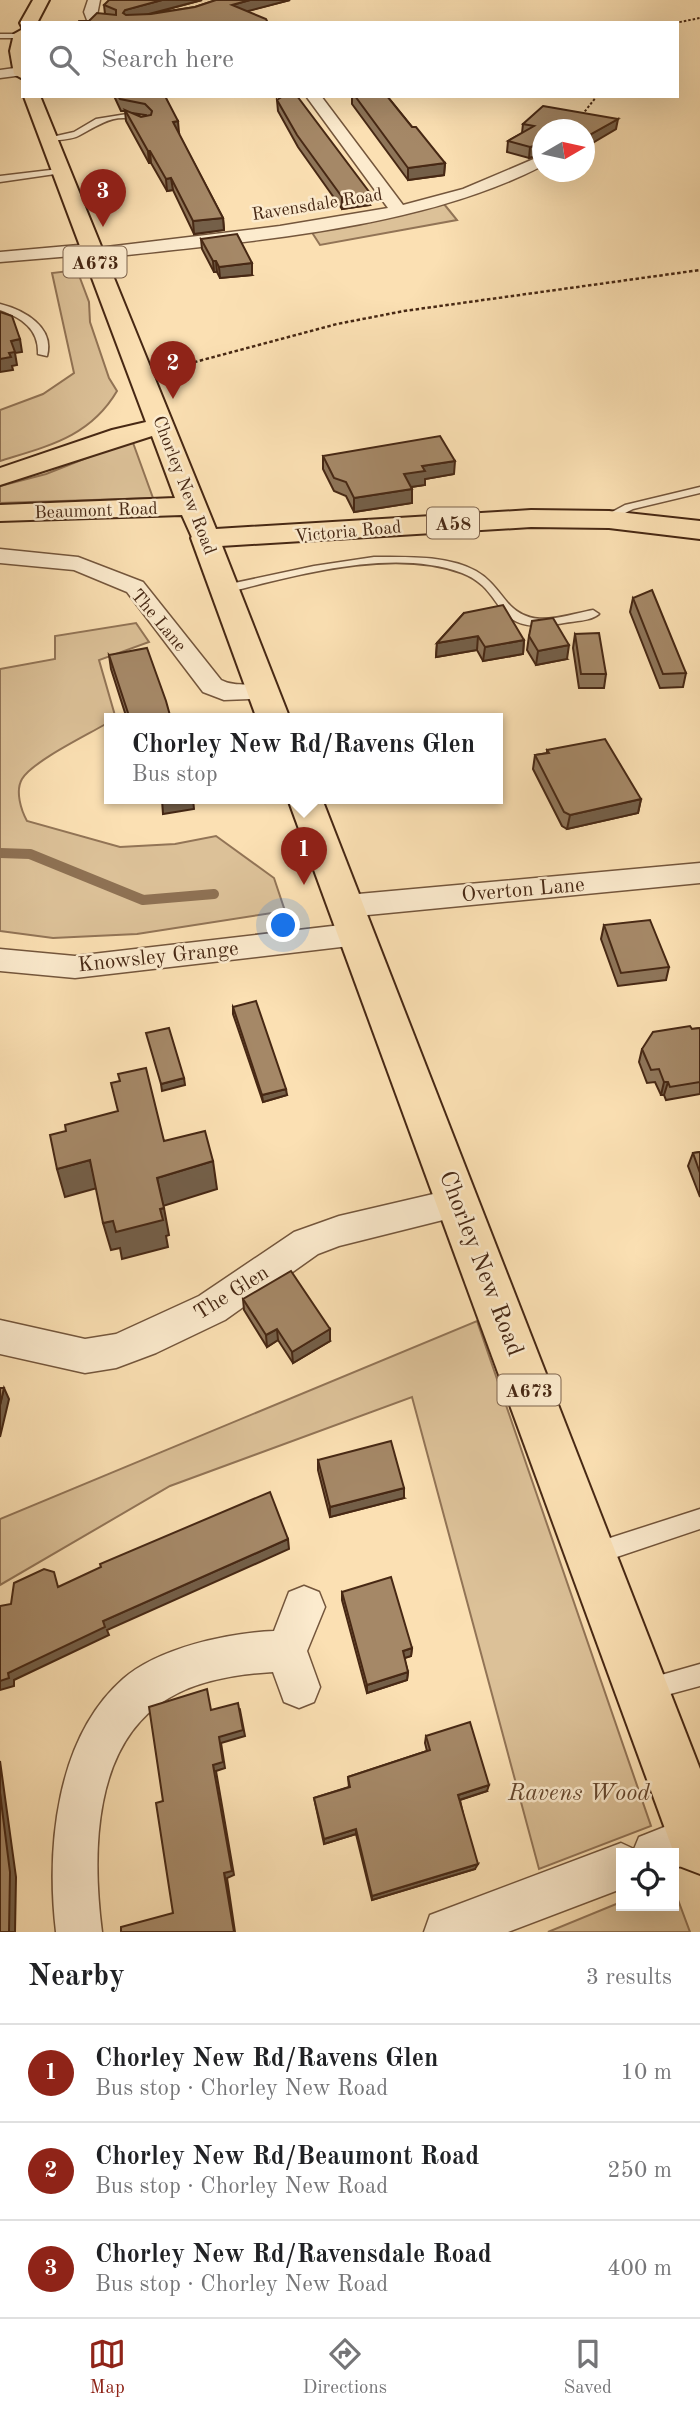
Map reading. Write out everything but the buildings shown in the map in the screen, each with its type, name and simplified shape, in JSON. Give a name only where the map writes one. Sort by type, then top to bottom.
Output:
[{"type":"main road","points":[[29,21],[41,0]]},
{"type":"main road","points":[[21,40],[21,66]]},
{"type":"main road","name":"Chorley New Road","points":[[32,98],[226,589],[269,705]]},
{"type":"main road","points":[[79,450],[111,426],[127,409],[142,377]]},
{"type":"main road","points":[[0,477],[162,426]]},
{"type":"main road","name":"Beaumont Road","points":[[0,513],[192,506]]},
{"type":"main road","name":"Victoria Road","points":[[205,538],[267,538],[432,524],[605,519],[700,530]]},
{"type":"main road","name":"Chorley New Road","points":[[307,804],[642,1691],[684,1845]]},
{"type":"street","points":[[94,0],[90,12],[92,17],[104,21]]},
{"type":"street","points":[[0,74],[21,73]]},
{"type":"street","points":[[314,98],[398,211]]},
{"type":"street","name":"Ravensdale Road","points":[[0,257],[91,252],[294,229],[398,211],[481,189],[532,166]]},
{"type":"street","name":"The Lane","points":[[0,556],[78,564],[135,587],[212,686],[269,705]]},
{"type":"street","name":"Overton Lane","points":[[353,920],[700,873]]},
{"type":"street","name":"Knowsley Grange","points":[[0,960],[75,967],[353,920]]},
{"type":"street","name":"The Glen","points":[[0,1337],[85,1356],[116,1351],[212,1308],[306,1243],[339,1231],[459,1202]]},
{"type":"street","points":[[79,1932],[75,1866],[80,1815],[90,1764],[110,1725],[139,1692],[174,1673],[255,1651],[293,1669],[304,1607]]},
{"type":"street","points":[[447,1932],[616,1868]]},
{"type":"lane","points":[[0,36],[21,35]]},
{"type":"lane","points":[[47,139],[77,134],[83,126],[116,118],[135,116],[142,118],[147,124]]},
{"type":"lane","points":[[0,179],[60,170]]},
{"type":"lane","points":[[0,307],[10,309],[35,327],[42,337],[43,354]]},
{"type":"lane","points":[[605,519],[629,507],[700,490]]},
{"type":"lane","points":[[226,589],[319,568],[364,562],[402,561],[466,570],[482,578],[508,611],[528,622],[593,614]]},
{"type":"lane","points":[[591,1555],[700,1519]]},
{"type":"lane","points":[[642,1691],[700,1675]]},
{"type":"path","points":[[679,22],[700,18]]},
{"type":"path","points":[[579,119],[595,98]]},
{"type":"path","points":[[142,377],[337,324],[404,311],[700,270]]},
{"type":"green space","points":[[444,204],[457,220],[320,245],[311,231]]},
{"type":"green space","points":[[77,270],[89,302],[90,322],[109,378],[117,391],[94,419],[66,438],[0,461],[0,410],[43,394],[74,373],[52,273]]},
{"type":"green space","points":[[132,440],[153,498],[0,503],[0,486],[46,474]]},
{"type":"green space","points":[[136,623],[149,642],[99,660],[114,713],[104,713],[104,725],[47,757],[22,779],[19,795],[27,821],[120,847],[175,844],[216,836],[274,878],[285,911],[137,934],[53,938],[0,931],[0,669],[55,659],[55,636]]},
{"type":"green space","name":"Ravens Wood","points":[[477,1321],[651,1826],[539,1869],[412,1397],[170,1486],[0,1585],[0,1519]]},
{"type":"green space","points":[[679,1902],[690,1932],[548,1932],[616,1904],[616,1911],[679,1911]]},
{"type":"waterway","points":[[31,854],[0,853],[30,854],[143,900],[214,894]]},
{"type":"place","name":"Chorley New Rd/Ravensdale Road","points":[[103,227]]},
{"type":"place","name":"Chorley New Rd/Beaumont Road","points":[[173,399]]},
{"type":"place","name":"Chorley New Rd/Ravens Glen","points":[[304,885]]}]
